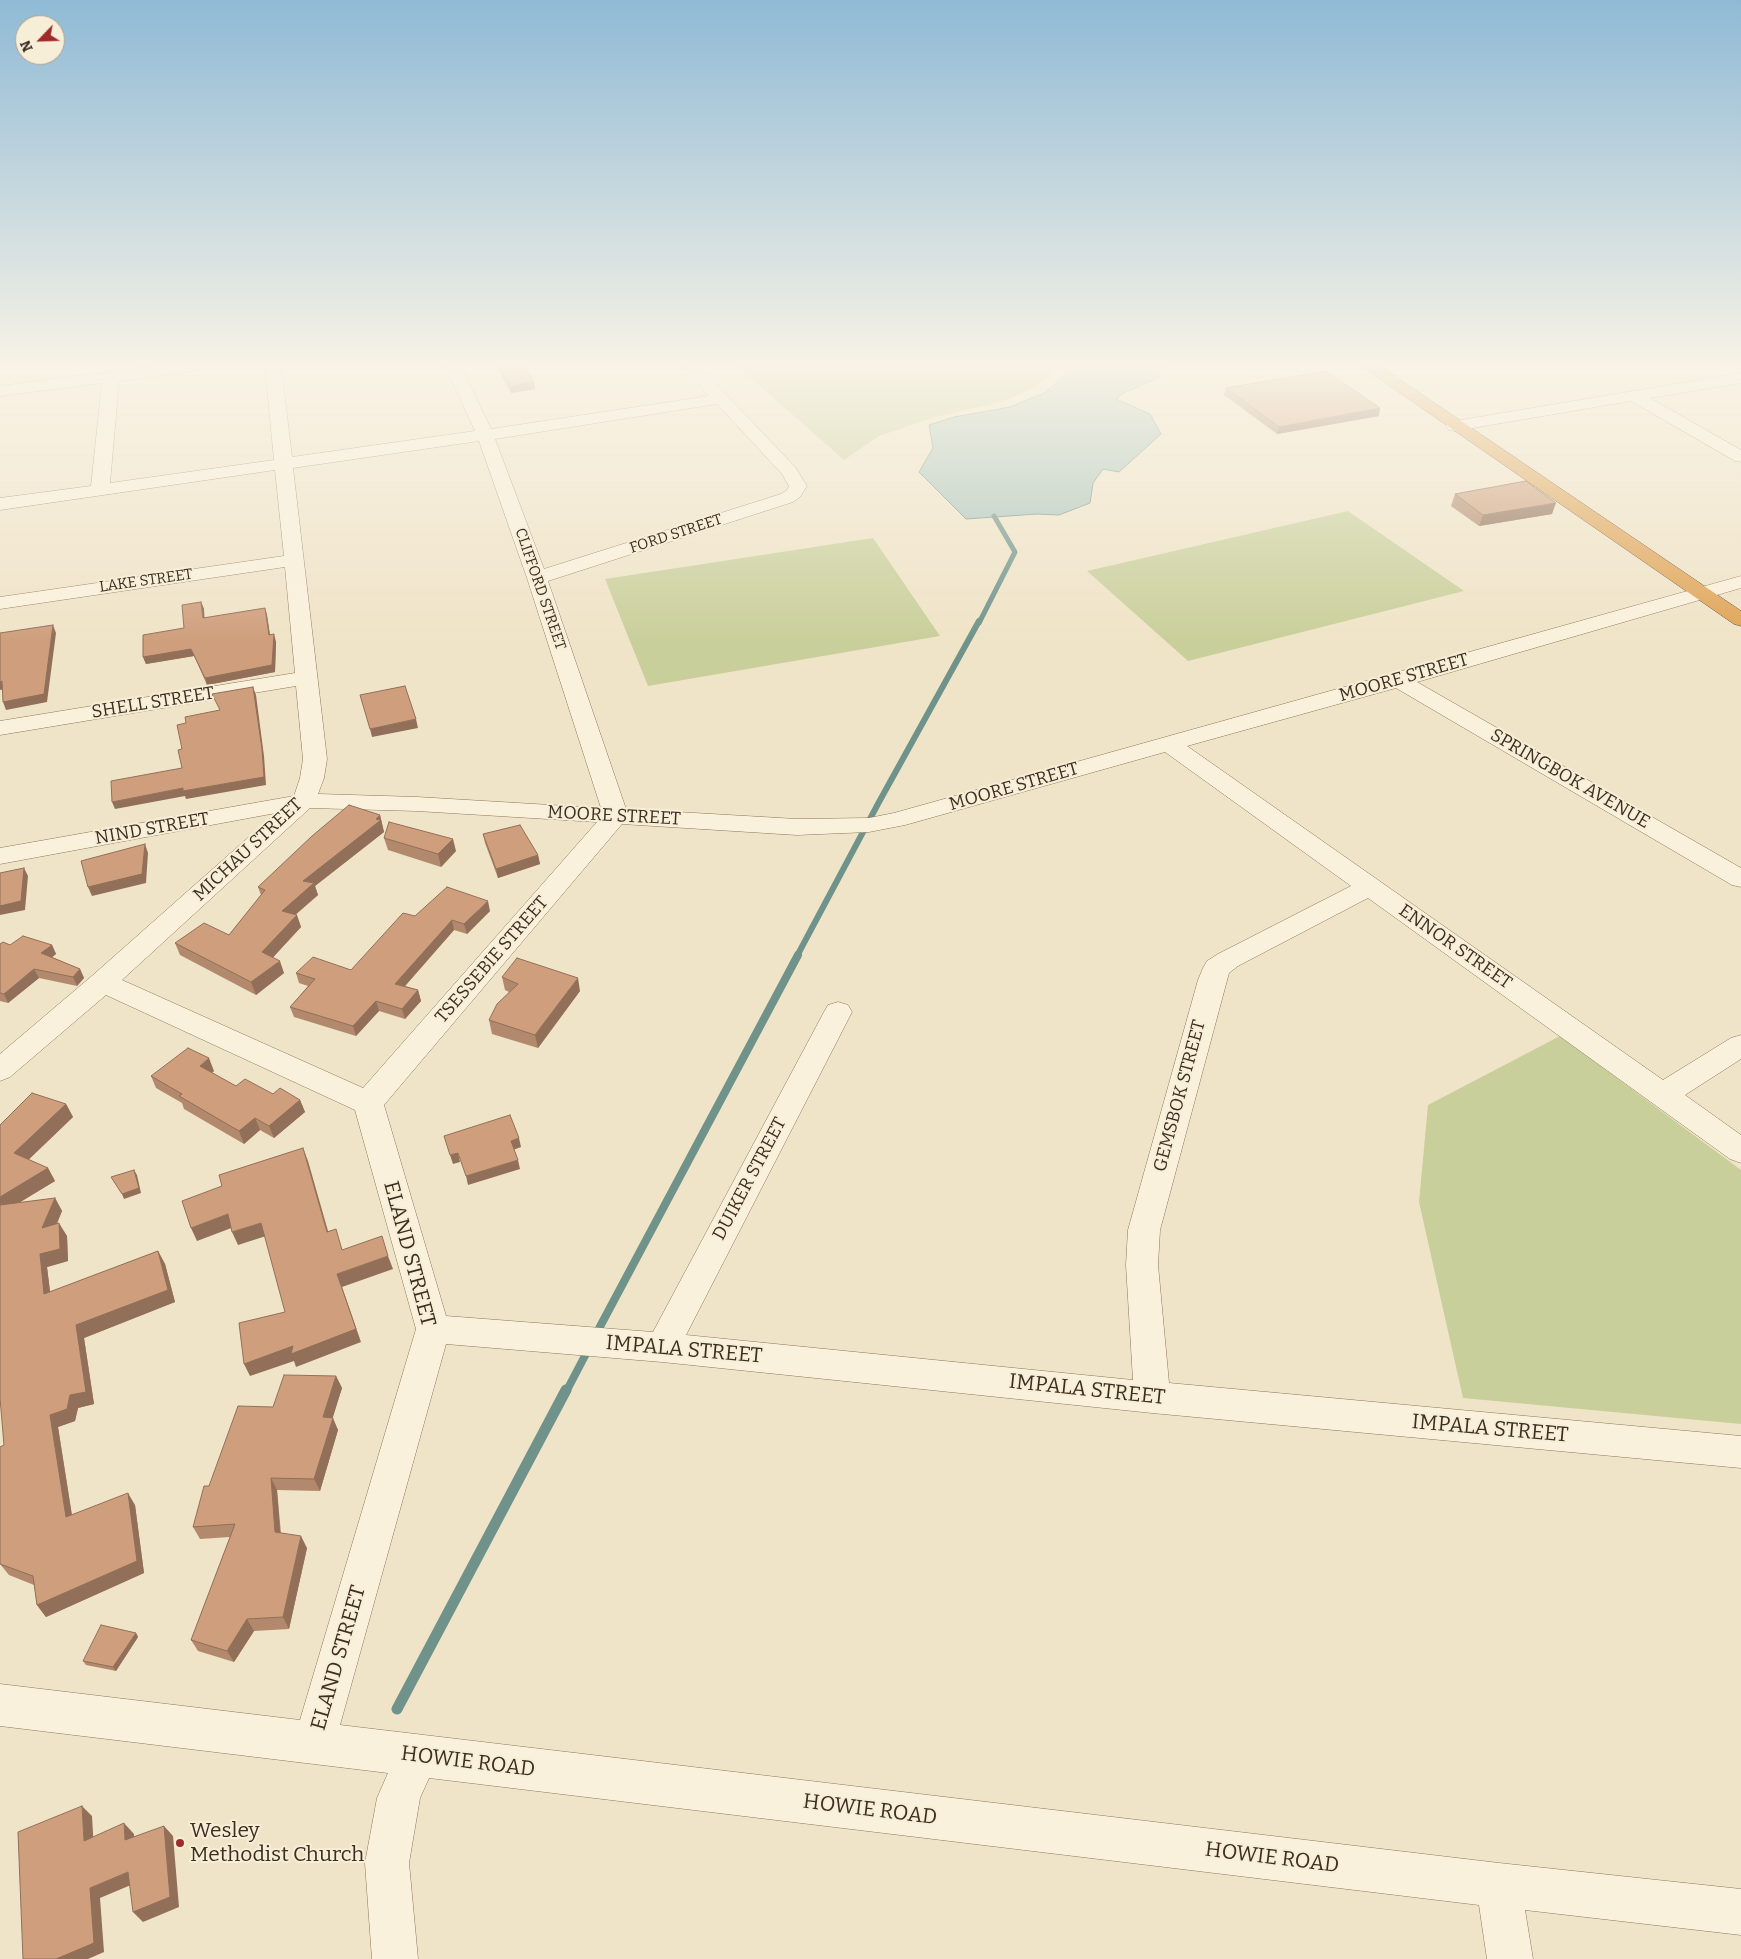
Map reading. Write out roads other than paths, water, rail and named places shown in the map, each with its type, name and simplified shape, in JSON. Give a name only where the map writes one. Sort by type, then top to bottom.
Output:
[{"type":"highway","points":[[1501,457],[1741,620]]},
{"type":"street","points":[[100,489],[103,457]]},
{"type":"street","name":"MICHAU STREET","points":[[0,1070],[103,982],[304,801],[315,759],[281,457]]},
{"type":"street","points":[[0,504],[323,457]]},
{"type":"street","name":"CLIFFORD STREET","points":[[494,457],[537,578],[616,816]]},
{"type":"street","name":"FORD STREET","points":[[537,578],[786,498],[794,493],[798,486],[789,471],[776,457]]},
{"type":"street","name":"LAKE STREET","points":[[0,602],[293,560]]},
{"type":"street","name":"MOORE STREET","points":[[304,801],[417,804],[797,827],[869,825],[896,820],[1399,680],[1741,582]]},
{"type":"street","name":"SHELL STREET","points":[[0,728],[306,678]]},
{"type":"street","name":"SPRINGBOK AVENUE","points":[[1399,680],[1741,879]]},
{"type":"street","name":"ENNOR STREET","points":[[1169,744],[1741,1151]]},
{"type":"street","name":"NIND STREET","points":[[0,856],[304,801]]},
{"type":"street","name":"TSESSEBIE STREET","points":[[368,1103],[616,816]]},
{"type":"street","name":"GEMSBOK STREET","points":[[1152,1397],[1142,1265],[1144,1230],[1212,980],[1217,968],[1228,960],[1370,887]]},
{"type":"street","points":[[103,982],[368,1103]]},
{"type":"street","name":"DUIKER STREET","points":[[662,1347],[838,1012]]},
{"type":"street","points":[[0,1046],[40,1035]]},
{"type":"street","points":[[1663,1095],[1741,1045]]},
{"type":"street","name":"ELAND STREET","points":[[314,1743],[433,1329],[368,1103]]},
{"type":"street","name":"IMPALA STREET","points":[[433,1329],[662,1347],[1152,1397],[1741,1452]]},
{"type":"street","name":"HOWIE ROAD","points":[[0,1705],[1499,1885],[1741,1912]]},
{"type":"street","points":[[395,1959],[388,1863],[399,1798],[417,1756]]},
{"type":"street","points":[[1499,1885],[1510,1959]]},
{"type":"water","points":[[928,457],[1135,457],[1119,472],[1103,469],[1093,483],[1090,503],[1059,515],[1037,514],[966,519],[919,472]]},
{"type":"waterway","points":[[979,623],[1015,552],[994,516]]},
{"type":"waterway","points":[[797,956],[979,621]]},
{"type":"waterway","points":[[595,1336],[798,955]]},
{"type":"waterway","points":[[566,1392],[589,1348]]},
{"type":"waterway","points":[[397,1709],[566,1390]]},
{"type":"place","name":"Wesley Methodist Church","points":[[180,1843]]}]
